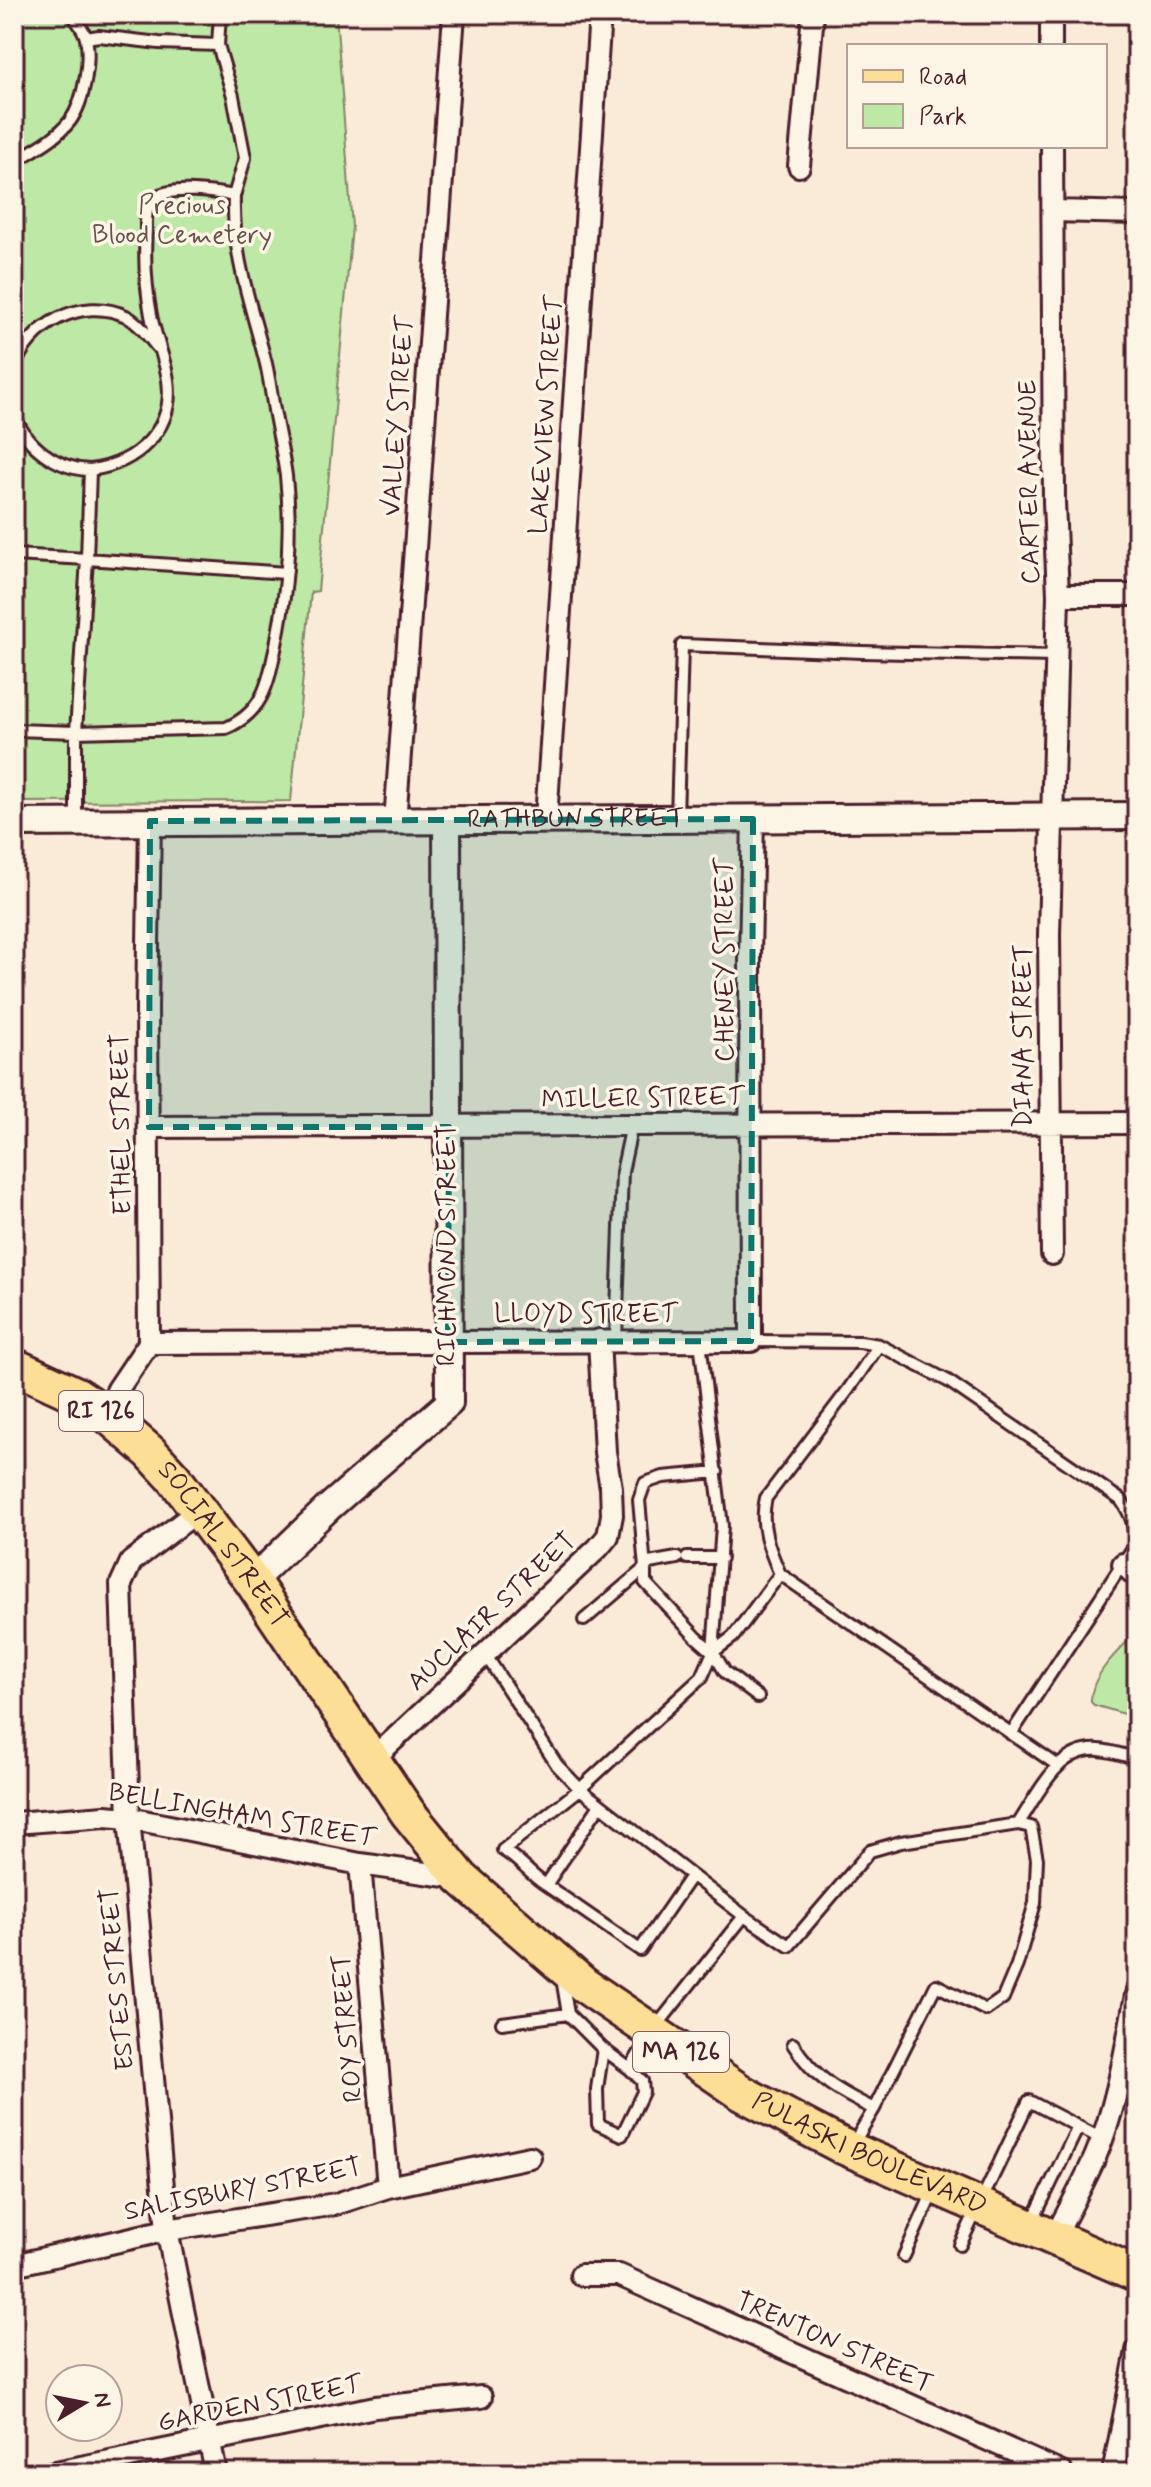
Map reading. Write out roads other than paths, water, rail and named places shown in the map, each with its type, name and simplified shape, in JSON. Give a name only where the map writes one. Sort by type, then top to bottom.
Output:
[{"type":"main road","name":"SOCIAL STREET","points":[[14,1366],[77,1395],[106,1414],[151,1453],[174,1478],[252,1581],[327,1694]]},
{"type":"main road","name":"PULASKI BOULEVARD","points":[[327,1694],[408,1813],[461,1878],[584,1985],[742,2093],[850,2149],[1137,2274]]},
{"type":"street","name":"VALLEY STREET","points":[[395,822],[454,14]]},
{"type":"street","name":"LAKEVIEW STREET","points":[[546,819],[600,14]]},
{"type":"street","points":[[799,166],[813,14]]},
{"type":"street","points":[[1051,14],[1051,44]]},
{"type":"street","name":"CARTER AVENUE","points":[[1052,148],[1053,470],[1058,595],[1052,817]]},
{"type":"street","points":[[1053,211],[1137,213]]},
{"type":"street","points":[[1058,595],[1137,595]]},
{"type":"street","name":"RATHBUN STREET","points":[[14,823],[1137,816]]},
{"type":"street","name":"DIANA STREET","points":[[1052,817],[1049,935],[1052,1254]]},
{"type":"street","name":"CHENEY STREET","points":[[751,1341],[750,954],[753,819]]},
{"type":"street","name":"ETHEL STREET","points":[[149,1343],[147,916],[150,821]]},
{"type":"street","name":"RICHMOND STREET","points":[[252,1581],[328,1508],[449,1403],[447,821]]},
{"type":"street","name":"MILLER STREET","points":[[149,1127],[1137,1123]]},
{"type":"street","name":"AUCLAIR STREET","points":[[372,1760],[608,1536],[612,1515],[605,1452],[608,1340]]},
{"type":"street","name":"LLOYD STREET","points":[[149,1343],[751,1341]]},
{"type":"street","points":[[106,1414],[118,1389],[149,1343]]},
{"type":"street","name":"ESTES STREET","points":[[199,1510],[131,1562],[121,1584],[129,1818],[167,2230],[216,2473]]},
{"type":"street","name":"BELLINGHAM STREET","points":[[14,1823],[105,1816],[129,1818],[360,1864],[461,1878]]},
{"type":"street","name":"ROY STREET","points":[[360,1864],[388,2187]]},
{"type":"street","points":[[1042,2233],[1102,2139],[1120,2080],[1137,1990]]},
{"type":"street","name":"SALISBURY STREET","points":[[14,2265],[167,2230],[336,2204],[388,2187],[530,2157]]},
{"type":"street","name":"TRENTON STREET","points":[[581,2275],[619,2275],[1062,2473]]},
{"type":"street","points":[[1113,2473],[1137,2351]]},
{"type":"street","name":"GARDEN STREET","points":[[51,2473],[375,2407],[481,2397]]},
{"type":"lane","points":[[14,162],[49,141],[70,120],[82,98],[86,38],[72,14]]},
{"type":"lane","points":[[14,730],[76,732],[226,728],[243,721],[256,708],[271,670],[286,573],[286,475],[265,359],[239,265],[233,225],[234,196],[245,158],[233,96],[218,45],[220,14]]},
{"type":"lane","points":[[86,38],[99,36],[159,43],[218,45]]},
{"type":"lane","points":[[14,413],[17,423],[43,453],[77,469],[90,470],[119,462],[137,453],[155,436],[165,419],[169,400],[168,381],[151,312],[145,241],[147,209],[152,199],[160,194],[213,191],[234,196]]},
{"type":"lane","points":[[14,369],[22,348],[35,334],[68,314],[86,310],[126,316],[142,328],[158,349]]},
{"type":"lane","points":[[76,822],[76,732],[90,470]]},
{"type":"lane","points":[[14,555],[286,573]]},
{"type":"lane","points":[[677,819],[682,645],[1056,656]]},
{"type":"lane","points":[[608,1340],[622,1172],[632,1125]]},
{"type":"lane","points":[[691,1876],[640,1950],[532,1876],[517,1858],[503,1850],[580,1789],[702,1677],[713,1652],[722,1526],[700,1341]]},
{"type":"lane","name":"LLOYD STREET","points":[[751,1341],[860,1342],[879,1345]]},
{"type":"lane","points":[[1011,1734],[1130,1571],[1136,1530],[1131,1513],[1121,1500],[948,1381],[879,1345],[766,1498],[763,1509],[765,1534],[780,1574],[1011,1734],[1057,1765]]},
{"type":"lane","points":[[717,1472],[663,1477],[645,1483],[639,1500],[645,1582],[713,1652],[725,1672],[758,1697]]},
{"type":"lane","points":[[584,1620],[654,1560],[721,1558]]},
{"type":"lane","points":[[713,1652],[733,1637],[780,1574]]},
{"type":"lane","points":[[485,1654],[557,1765],[580,1789],[744,1916],[789,1946],[870,1851],[929,1837],[1018,1824],[1031,1827],[1037,1859],[1035,1903],[1017,1965],[1003,1998],[986,2010],[936,1985],[874,2109],[850,2149]]},
{"type":"lane","points":[[1018,1824],[1057,1765],[1071,1756],[1097,1750],[1137,1758]]},
{"type":"lane","points":[[546,1885],[600,1805]]},
{"type":"lane","points":[[630,2069],[652,2032],[744,1916]]},
{"type":"lane","points":[[562,1965],[563,1996],[568,2014],[603,2049],[642,2081],[643,2092],[622,2135],[598,2124],[597,2089],[603,2049]]},
{"type":"lane","points":[[502,2023],[568,2014]]},
{"type":"lane","points":[[793,2044],[803,2060],[832,2088],[874,2109]]},
{"type":"lane","points":[[960,2245],[1029,2101],[1102,2139]]},
{"type":"lane","points":[[1042,2233],[1078,2127]]},
{"type":"lane","points":[[904,2256],[935,2187]]},
{"type":"park label","name":"Precious Blood Cemetery","points":[[182,221]]}]
